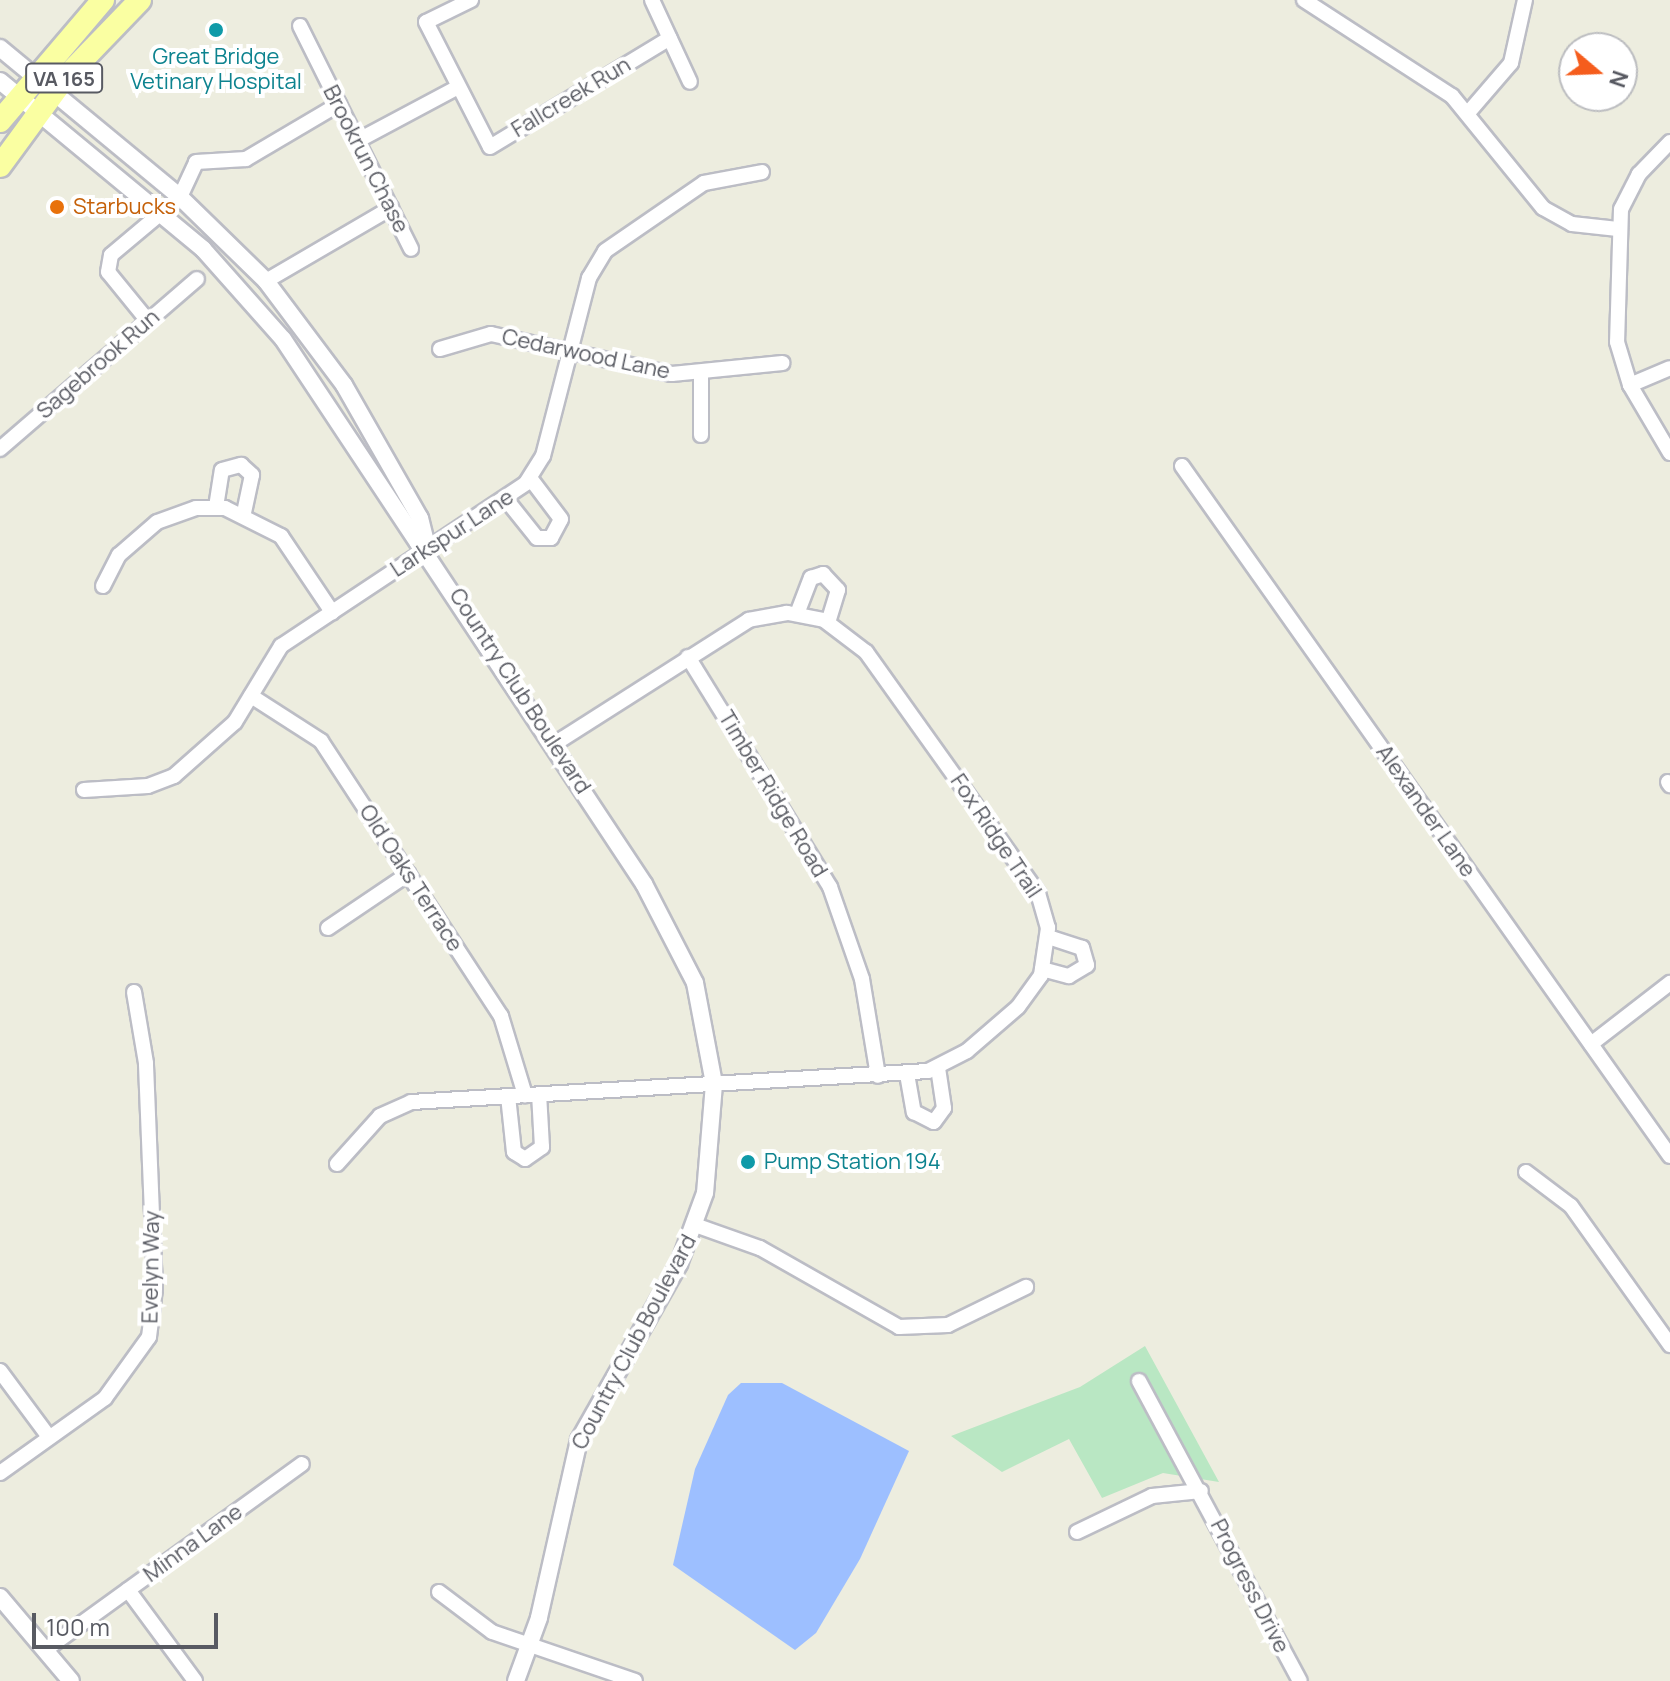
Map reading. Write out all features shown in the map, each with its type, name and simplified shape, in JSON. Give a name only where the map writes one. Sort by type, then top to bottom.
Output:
[{"type":"main road","name":"VA 165","points":[[0,121],[34,76],[103,0]]},
{"type":"main road","name":"VA 165","points":[[0,166],[53,92],[140,0]]},
{"type":"street","name":"Fallcreek Run","points":[[471,0],[426,22],[490,147],[670,38]]},
{"type":"street","points":[[652,0],[690,82]]},
{"type":"street","points":[[1304,0],[1468,113],[1543,208],[1572,224],[1618,229]]},
{"type":"street","points":[[1468,113],[1511,63],[1525,0]]},
{"type":"street","name":"Brookrun Chase","points":[[300,26],[411,249]]},
{"type":"street","name":"Country Club Boulevard","points":[[0,48],[53,92],[170,204],[283,339],[404,527],[428,548],[679,944],[703,1012],[714,1084],[714,1140],[695,1225],[579,1440],[532,1645],[516,1681]]},
{"type":"street","name":"Country Club Boulevard","points":[[0,81],[38,112],[170,204],[266,281],[344,385],[420,518],[428,548]]},
{"type":"street","points":[[357,141],[458,87]]},
{"type":"street","points":[[148,321],[112,280],[108,263],[170,204],[196,162],[246,159],[339,104]]},
{"type":"street","points":[[1670,142],[1639,174],[1618,229],[1617,342],[1630,385],[1670,453]]},
{"type":"street","name":"Larkspur Lane","points":[[84,790],[168,780],[229,729],[281,646],[505,498],[530,478],[570,351],[589,278],[620,236],[704,183],[762,172]]},
{"type":"street","points":[[266,281],[391,208]]},
{"type":"street","name":"Sagebrook Run","points":[[0,449],[197,279]]},
{"type":"street","name":"Cedarwood Lane","points":[[440,349],[491,334],[701,375],[782,363]]},
{"type":"street","points":[[1630,385],[1670,368]]},
{"type":"street","points":[[701,375],[701,435]]},
{"type":"street","points":[[216,507],[222,470],[241,465],[252,475],[244,513]]},
{"type":"street","name":"Alexander Lane","points":[[1182,466],[1669,1153]]},
{"type":"street","points":[[505,498],[537,538],[551,538],[561,519],[530,478]]},
{"type":"street","points":[[103,586],[119,555],[157,522],[216,507],[244,513],[281,536],[332,612]]},
{"type":"street","points":[[797,614],[811,578],[823,574],[838,590],[828,622]]},
{"type":"street","name":"Fox Ridge Trail","points":[[337,1164],[394,1107],[532,1094],[907,1074],[938,1068],[1018,1007],[1042,969],[1049,937],[1038,893],[866,652],[828,622],[797,614],[749,620],[553,745]]},
{"type":"street","name":"Timber Ridge Road","points":[[688,657],[830,887],[862,979],[878,1076]]},
{"type":"street","name":"Old Oaks Terrace","points":[[251,696],[321,741],[501,1016],[532,1094],[542,1147],[525,1159],[514,1152],[508,1096]]},
{"type":"street","points":[[328,928],[408,874]]},
{"type":"street","points":[[1042,969],[1069,976],[1087,965],[1082,948],[1049,937]]},
{"type":"street","points":[[1591,1044],[1670,983]]},
{"type":"street","name":"Evelyn Way","points":[[0,1473],[126,1378],[149,1337],[155,1289],[146,1063],[134,992]]},
{"type":"street","points":[[907,1074],[914,1112],[934,1122],[944,1108],[938,1068]]},
{"type":"street","points":[[1526,1172],[1571,1206],[1670,1345]]},
{"type":"street","points":[[695,1225],[760,1248],[899,1327],[948,1325],[1026,1287]]},
{"type":"street","points":[[0,1371],[49,1437]]},
{"type":"street","name":"Progress Drive","points":[[1139,1381],[1201,1491],[1300,1681]]},
{"type":"street","name":"Minna Lane","points":[[45,1650],[302,1464]]},
{"type":"street","points":[[1077,1532],[1152,1496],[1201,1491]]},
{"type":"street","points":[[128,1590],[195,1681]]},
{"type":"street","points":[[439,1592],[481,1627],[635,1681]]},
{"type":"street","points":[[0,1597],[71,1681]]},
{"type":"green space","points":[[1145,1346],[1219,1482],[1163,1473],[1102,1498],[1069,1439],[1002,1472],[951,1436],[1080,1387]]},
{"type":"water","points":[[741,1383],[782,1383],[909,1451],[860,1559],[816,1633],[795,1650],[673,1565],[695,1469],[728,1395]]},
{"type":"place","name":"Great Bridge Vetinary Hospital","points":[[216,30]]},
{"type":"place","name":"Starbucks","points":[[57,207]]},
{"type":"place","name":"Pump Station 194","points":[[748,1162]]}]
